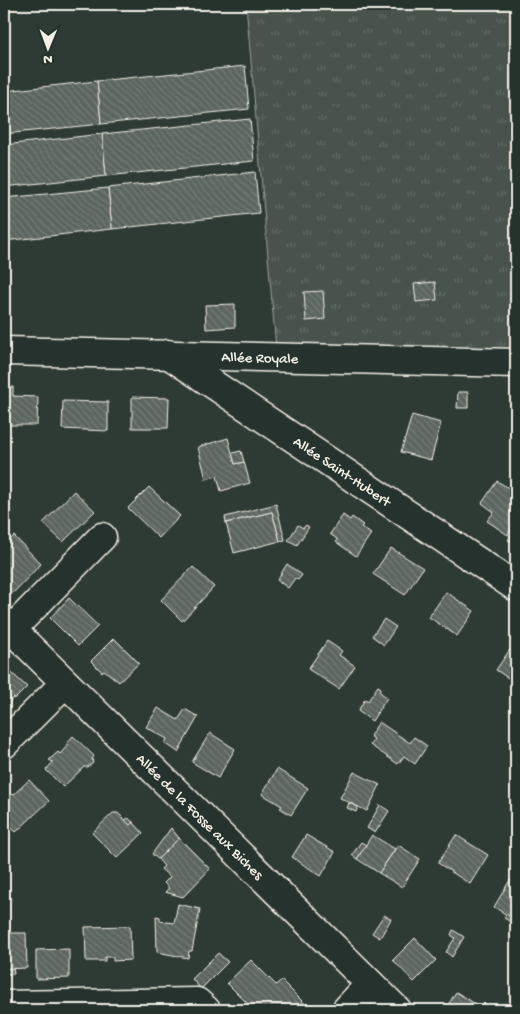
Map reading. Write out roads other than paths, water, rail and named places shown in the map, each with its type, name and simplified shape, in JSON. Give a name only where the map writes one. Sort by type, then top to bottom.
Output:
[{"type":"street","name":"Allée Royale","points":[[4,351],[516,363]]},
{"type":"street","name":"Allée Saint-Hubert","points":[[168,354],[516,587]]},
{"type":"street","points":[[8,626],[102,537]]},
{"type":"street","name":"Allée de la Fosse aux Biches","points":[[8,626],[396,1010]]},
{"type":"street","points":[[4,744],[65,683]]},
{"type":"street","points":[[346,1010],[370,984]]},
{"type":"street","points":[[4,1006],[197,1002],[206,1010]]}]
